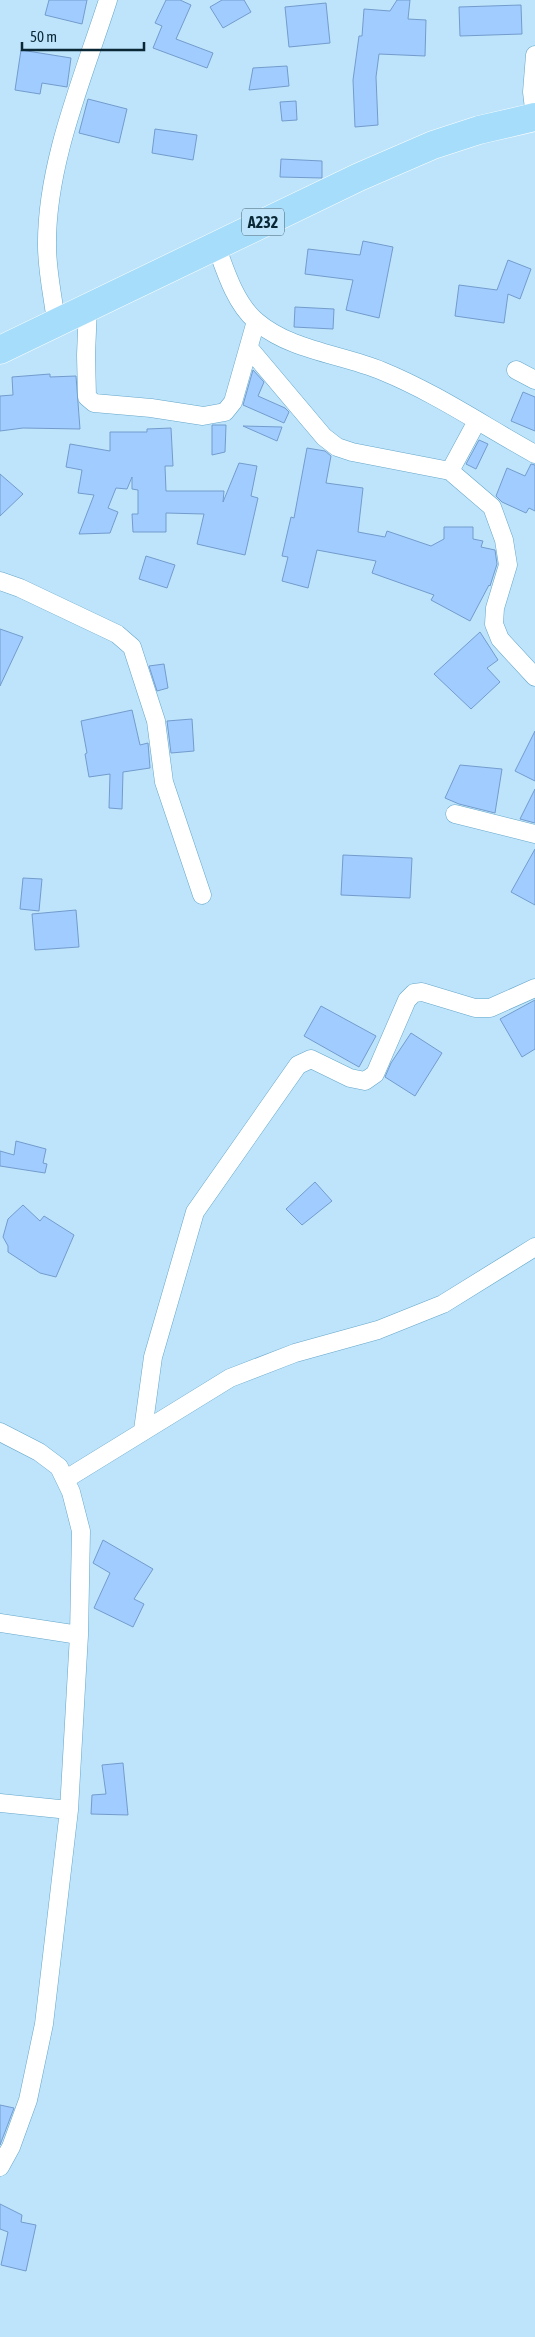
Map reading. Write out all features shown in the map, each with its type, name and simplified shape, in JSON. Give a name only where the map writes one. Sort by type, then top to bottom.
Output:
[{"type":"main road","name":"A232","points":[[0,350],[359,177],[433,146],[479,130],[535,117]]},
{"type":"street","points":[[56,322],[47,247],[50,204],[62,144],[108,0]]},
{"type":"street","points":[[535,55],[532,92],[535,117]]},
{"type":"street","points":[[216,245],[229,282],[256,321],[290,342],[383,371],[452,405],[535,454]]},
{"type":"street","points":[[88,306],[87,397],[94,403],[151,408],[203,416],[225,412],[234,402],[256,321]]},
{"type":"street","points":[[249,348],[324,437],[337,447],[450,471],[492,507],[504,540],[508,565],[495,608],[494,624],[500,639],[535,677]]},
{"type":"street","points":[[516,370],[535,380]]},
{"type":"street","points":[[450,471],[477,421]]},
{"type":"street","points":[[0,581],[20,588],[116,634],[132,647],[156,721],[164,782],[202,895]]},
{"type":"street","points":[[455,814],[535,834]]},
{"type":"street","points":[[143,1430],[153,1357],[195,1212],[298,1065],[311,1059],[350,1078],[365,1081],[375,1074],[407,1000],[414,993],[422,992],[475,1008],[490,1008],[535,988]]},
{"type":"street","points":[[66,1480],[143,1430],[230,1378],[295,1353],[378,1330],[442,1304],[535,1247]]},
{"type":"street","points":[[0,1432],[38,1452],[59,1467],[66,1480],[80,1531],[79,1634],[69,1810],[44,2024],[28,2100],[11,2147],[0,2167]]},
{"type":"street","points":[[0,1623],[79,1634]]},
{"type":"street","points":[[0,1803],[69,1810]]},
{"type":"building","points":[[49,0],[87,0],[82,24],[45,15]]},
{"type":"building","points":[[166,0],[180,0],[191,5],[176,39],[213,53],[207,68],[153,48],[162,26],[155,23]]},
{"type":"building","points":[[222,0],[244,0],[251,12],[223,28],[210,7]]},
{"type":"building","points":[[397,0],[410,0],[408,19],[426,20],[425,56],[379,54],[376,77],[378,125],[355,127],[353,80],[359,36],[362,36],[364,9],[390,11]]},
{"type":"building","points":[[326,3],[330,43],[289,47],[285,7]]},
{"type":"building","points":[[521,5],[522,34],[460,36],[459,7]]},
{"type":"building","points":[[21,50],[71,58],[67,87],[42,83],[40,94],[15,90]]},
{"type":"building","points":[[287,66],[289,86],[249,90],[253,68]]},
{"type":"building","points":[[88,99],[127,109],[119,143],[79,133]]},
{"type":"building","points":[[296,101],[297,120],[282,121],[280,102]]},
{"type":"building","points":[[155,129],[197,135],[193,160],[152,153]]},
{"type":"building","points":[[281,159],[322,161],[322,178],[280,177]]},
{"type":"building","points":[[363,241],[393,247],[379,318],[346,310],[353,280],[305,274],[308,249],[360,255]]},
{"type":"building","points":[[508,260],[531,269],[520,299],[508,294],[504,323],[455,316],[459,285],[497,290]]},
{"type":"building","points":[[295,307],[334,309],[333,329],[294,327]]},
{"type":"building","points":[[253,370],[264,382],[258,396],[285,408],[289,412],[284,423],[243,405]]},
{"type":"building","points":[[50,374],[50,377],[76,376],[80,429],[23,428],[0,431],[0,396],[13,395],[12,377]]},
{"type":"building","points":[[523,392],[535,397],[535,431],[511,421]]},
{"type":"building","points":[[212,425],[226,425],[225,452],[212,455]]},
{"type":"building","points":[[243,426],[282,427],[277,441]]},
{"type":"building","points":[[171,428],[173,466],[165,466],[166,491],[224,491],[223,502],[239,463],[257,466],[251,496],[258,498],[245,555],[197,544],[204,514],[166,513],[166,532],[133,532],[132,514],[138,514],[138,490],[132,489],[132,477],[127,489],[116,488],[108,508],[118,512],[110,533],[79,534],[94,495],[78,493],[82,470],[66,467],[70,444],[110,451],[110,432],[147,432],[147,429]]},
{"type":"building","points":[[479,440],[488,444],[476,469],[466,464]]},
{"type":"building","points":[[307,448],[325,451],[331,456],[326,483],[363,488],[358,532],[385,537],[387,531],[431,546],[444,539],[444,527],[473,527],[473,539],[483,541],[481,547],[495,550],[497,564],[490,586],[470,621],[431,600],[434,595],[372,573],[376,561],[317,550],[308,588],[282,581],[288,557],[282,556],[291,517],[294,518]]},
{"type":"building","points":[[531,464],[535,465],[535,511],[529,508],[526,513],[502,502],[496,496],[507,468],[525,476]]},
{"type":"building","points":[[0,474],[23,494],[0,516]]},
{"type":"building","points":[[146,556],[175,565],[167,588],[139,579]]},
{"type":"building","points":[[0,629],[23,637],[0,686]]},
{"type":"building","points":[[480,632],[498,660],[487,668],[500,682],[471,709],[434,674]]},
{"type":"building","points":[[164,664],[168,688],[157,691],[149,666]]},
{"type":"building","points":[[132,710],[140,745],[148,743],[150,768],[123,772],[122,809],[109,808],[110,774],[89,777],[81,721]]},
{"type":"building","points":[[192,719],[194,751],[171,753],[167,721]]},
{"type":"building","points":[[535,731],[535,781],[515,771]]},
{"type":"building","points":[[460,765],[502,769],[495,813],[459,804],[445,798]]},
{"type":"building","points":[[535,789],[535,823],[520,819]]},
{"type":"building","points":[[535,849],[535,905],[511,892]]},
{"type":"building","points":[[343,855],[412,858],[410,898],[341,895]]},
{"type":"building","points":[[23,878],[42,879],[39,911],[20,909]]},
{"type":"building","points":[[76,910],[79,947],[35,950],[32,914]]},
{"type":"building","points":[[535,1000],[535,1049],[522,1057],[500,1019]]},
{"type":"building","points":[[321,1006],[376,1036],[359,1067],[304,1036]]},
{"type":"building","points":[[411,1033],[442,1053],[415,1096],[385,1077],[391,1063]]},
{"type":"building","points":[[16,1141],[46,1149],[43,1163],[47,1164],[45,1173],[0,1166],[0,1151],[14,1155]]},
{"type":"building","points":[[315,1182],[332,1201],[302,1225],[286,1209]]},
{"type":"building","points":[[23,1205],[40,1221],[44,1216],[74,1235],[56,1277],[40,1273],[8,1252],[8,1246],[3,1237],[8,1219]]},
{"type":"building","points":[[103,1540],[153,1569],[134,1599],[144,1604],[133,1627],[94,1608],[110,1573],[93,1563]]},
{"type":"building","points":[[123,1763],[128,1815],[91,1814],[92,1795],[106,1794],[102,1765]]},
{"type":"building","points":[[0,2105],[14,2108],[0,2145]]},
{"type":"building","points":[[0,2204],[22,2215],[21,2222],[36,2225],[26,2271],[1,2265],[8,2232],[0,2229]]}]
